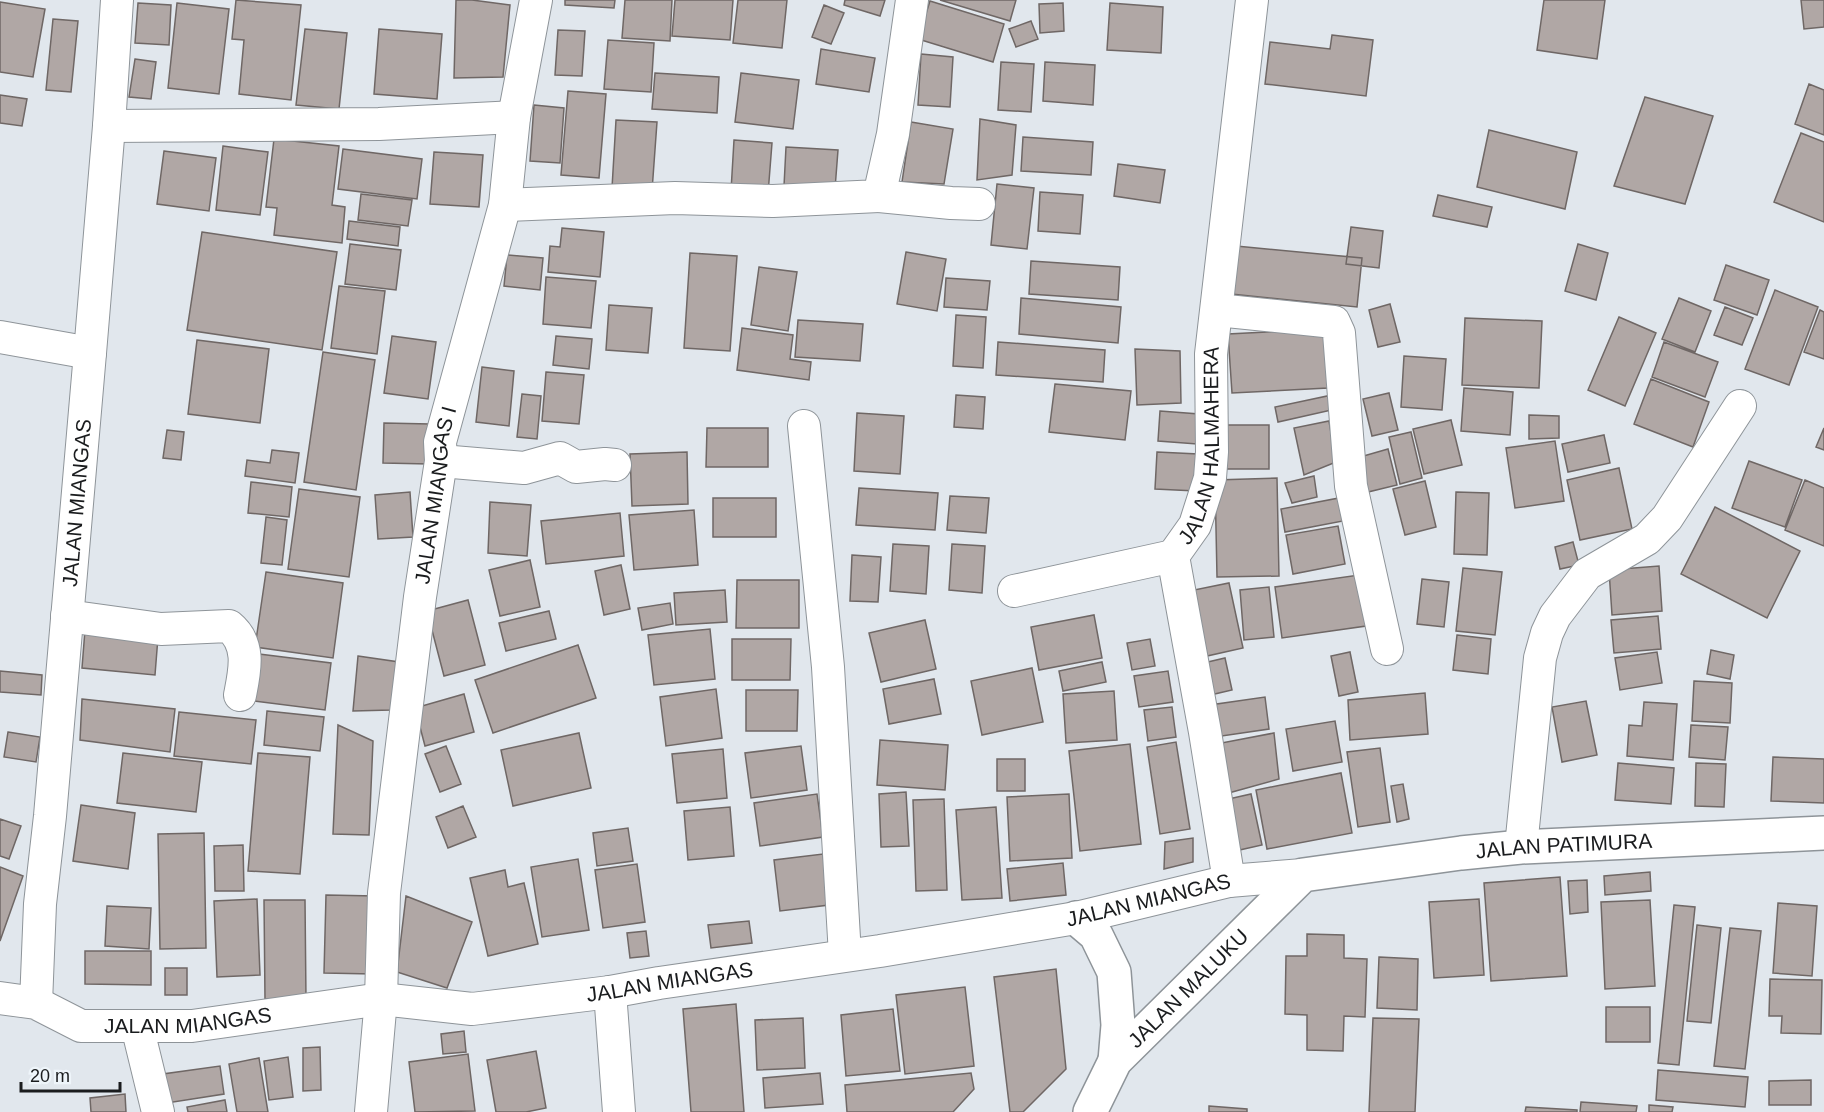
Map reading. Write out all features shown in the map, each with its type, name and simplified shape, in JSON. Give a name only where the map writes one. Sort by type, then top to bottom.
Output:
[{"type":"main road","name":"JALAN PATIMURA","points":[[1303,875],[1521,847],[1824,833]]},
{"type":"main road","name":"JALAN MALUKU","points":[[1090,1112],[1115,1061],[1303,875]]},
{"type":"main road","points":[[1076,918],[1096,935],[1114,972],[1118,1025],[1115,1061]]},
{"type":"street","name":"JALAN MIANGAS","points":[[36,1003],[40,904],[110,126],[117,0]]},
{"type":"street","name":"JALAN MIANGAS I","points":[[371,1112],[381,999],[384,893],[420,597],[441,461],[440,442],[505,205],[514,117],[536,0]]},
{"type":"street","points":[[879,196],[893,134],[912,0]]},
{"type":"street","name":"JALAN HALMAHERA","points":[[1229,881],[1173,556],[1195,525],[1210,478],[1211,354],[1252,0]]},
{"type":"street","points":[[110,126],[379,124],[514,117]]},
{"type":"street","points":[[505,205],[675,198],[774,201],[879,196],[979,204]]},
{"type":"street","points":[[1216,310],[1334,322],[1339,333],[1351,486],[1387,649]]},
{"type":"street","points":[[0,337],[90,353]]},
{"type":"street","points":[[1521,847],[1540,658],[1547,633],[1555,616],[1587,574],[1647,539],[1667,518],[1740,406]]},
{"type":"street","points":[[804,426],[828,667],[845,955]]},
{"type":"street","points":[[441,461],[524,468],[560,458],[576,467],[615,465]]},
{"type":"street","points":[[1014,591],[1173,556]]},
{"type":"street","points":[[67,616],[161,629],[229,626],[239,634],[246,665],[240,696]]},
{"type":"street","name":"JALAN MIANGAS","points":[[0,998],[36,1003],[81,1026],[192,1026],[381,999],[472,1009],[610,992],[880,951],[1076,918],[1229,881],[1303,875]]},
{"type":"street","points":[[610,992],[620,1112]]},
{"type":"street","points":[[137,1026],[158,1112]]},
{"type":"building","points":[[236,0],[301,5],[291,100],[239,94],[244,40],[232,39]]},
{"type":"building","points":[[456,0],[510,5],[503,77],[454,78]]},
{"type":"building","points":[[565,0],[615,0],[614,8],[565,5]]},
{"type":"building","points":[[625,0],[672,0],[670,41],[622,38]]},
{"type":"building","points":[[675,0],[733,0],[730,40],[672,36]]},
{"type":"building","points":[[738,0],[787,0],[782,48],[733,43]]},
{"type":"building","points":[[845,0],[885,0],[880,16],[844,5]]},
{"type":"building","points":[[940,0],[1016,0],[1010,21]]},
{"type":"building","points":[[1544,0],[1605,0],[1597,59],[1537,50]]},
{"type":"building","points":[[1801,0],[1824,0],[1824,27],[1804,29]]},
{"type":"building","points":[[930,1],[1004,24],[993,62],[918,39]]},
{"type":"building","points":[[0,2],[45,9],[33,77],[0,72]]},
{"type":"building","points":[[138,3],[171,5],[169,45],[135,43]]},
{"type":"building","points":[[177,3],[229,9],[219,94],[168,88]]},
{"type":"building","points":[[1063,3],[1064,31],[1040,33],[1039,4]]},
{"type":"building","points":[[1110,3],[1163,7],[1161,53],[1107,50]]},
{"type":"building","points":[[824,5],[844,13],[831,44],[812,37]]},
{"type":"building","points":[[53,19],[78,21],[71,92],[46,90]]},
{"type":"building","points":[[1031,21],[1038,39],[1016,47],[1009,29]]},
{"type":"building","points":[[305,29],[347,33],[339,109],[296,105]]},
{"type":"building","points":[[379,29],[442,34],[437,99],[374,94]]},
{"type":"building","points":[[558,30],[585,31],[582,76],[555,75]]},
{"type":"building","points":[[1332,35],[1373,40],[1366,96],[1265,84],[1270,42],[1330,49]]},
{"type":"building","points":[[608,40],[654,43],[651,92],[604,89]]},
{"type":"building","points":[[821,49],[875,58],[869,92],[816,84]]},
{"type":"building","points":[[921,54],[953,57],[950,107],[918,105]]},
{"type":"building","points":[[135,59],[156,62],[151,99],[129,97]]},
{"type":"building","points":[[1001,62],[1034,64],[1031,112],[998,110]]},
{"type":"building","points":[[1045,62],[1095,65],[1093,105],[1043,101]]},
{"type":"building","points":[[655,73],[719,77],[717,113],[652,109]]},
{"type":"building","points":[[741,73],[799,80],[793,129],[735,122]]},
{"type":"building","points":[[1809,84],[1824,90],[1824,135],[1795,124]]},
{"type":"building","points":[[568,91],[606,94],[599,178],[561,175]]},
{"type":"building","points":[[0,95],[27,99],[22,126],[0,123]]},
{"type":"building","points":[[1645,97],[1713,116],[1685,204],[1614,186]]},
{"type":"building","points":[[534,105],[564,108],[560,163],[530,161]]},
{"type":"building","points":[[980,119],[1016,125],[1012,175],[977,180]]},
{"type":"building","points":[[616,120],[657,122],[652,191],[612,188]]},
{"type":"building","points":[[911,122],[953,129],[944,184],[902,182]]},
{"type":"building","points":[[1489,130],[1577,152],[1565,209],[1477,187]]},
{"type":"building","points":[[1801,133],[1824,142],[1824,222],[1774,202]]},
{"type":"building","points":[[1023,137],[1093,142],[1091,175],[1021,171]]},
{"type":"building","points":[[274,139],[339,146],[332,205],[345,207],[342,243],[274,235],[277,208],[266,207]]},
{"type":"building","points":[[734,140],[772,143],[768,194],[731,191]]},
{"type":"building","points":[[223,146],[268,152],[260,215],[216,210]]},
{"type":"building","points":[[786,147],[838,150],[835,189],[784,186]]},
{"type":"building","points":[[343,149],[422,159],[417,199],[338,189]]},
{"type":"building","points":[[164,151],[216,158],[209,211],[157,204]]},
{"type":"building","points":[[434,152],[483,155],[479,207],[430,204]]},
{"type":"building","points":[[1118,164],[1165,170],[1160,203],[1114,196]]},
{"type":"building","points":[[997,184],[1034,188],[1027,249],[991,245]]},
{"type":"building","points":[[1040,192],[1083,195],[1080,234],[1038,231]]},
{"type":"building","points":[[361,194],[412,200],[408,226],[358,220]]},
{"type":"building","points":[[1438,195],[1492,207],[1487,227],[1433,216]]},
{"type":"building","points":[[349,221],[400,227],[398,246],[347,239]]},
{"type":"building","points":[[1351,227],[1383,231],[1379,268],[1346,264]]},
{"type":"building","points":[[562,228],[604,232],[600,277],[548,272],[550,246],[560,247]]},
{"type":"building","points":[[202,232],[337,252],[322,350],[187,330]]},
{"type":"building","points":[[350,244],[401,250],[396,290],[345,284]]},
{"type":"building","points":[[1578,244],[1608,253],[1596,300],[1565,291]]},
{"type":"building","points":[[1236,246],[1362,258],[1357,307],[1231,294]]},
{"type":"building","points":[[906,252],[946,259],[937,311],[897,304]]},
{"type":"building","points":[[690,253],[737,256],[730,351],[684,348]]},
{"type":"building","points":[[507,255],[543,258],[540,290],[504,286]]},
{"type":"building","points":[[1031,261],[1120,267],[1118,300],[1029,294]]},
{"type":"building","points":[[1726,265],[1769,280],[1757,315],[1714,300]]},
{"type":"building","points":[[759,267],[797,272],[788,331],[751,325]]},
{"type":"building","points":[[546,277],[596,281],[591,328],[543,324]]},
{"type":"building","points":[[946,278],[990,281],[987,310],[944,307]]},
{"type":"building","points":[[339,286],[385,291],[377,354],[331,348]]},
{"type":"building","points":[[1775,290],[1818,307],[1789,385],[1745,369]]},
{"type":"building","points":[[1021,298],[1121,307],[1118,343],[1019,334]]},
{"type":"building","points":[[1679,298],[1711,311],[1695,352],[1662,339]]},
{"type":"building","points":[[1390,304],[1400,342],[1378,347],[1369,310]]},
{"type":"building","points":[[609,305],[652,308],[648,353],[606,350]]},
{"type":"building","points":[[1725,307],[1753,318],[1742,345],[1714,335]]},
{"type":"building","points":[[1820,310],[1824,312],[1824,359],[1804,352]]},
{"type":"building","points":[[956,315],[986,317],[983,368],[953,366]]},
{"type":"building","points":[[1619,317],[1656,333],[1625,406],[1588,390]]},
{"type":"building","points":[[1465,318],[1542,321],[1539,388],[1462,385]]},
{"type":"building","points":[[798,320],[863,324],[860,361],[795,357]]},
{"type":"building","points":[[742,328],[793,335],[790,359],[811,362],[809,380],[737,370]]},
{"type":"building","points":[[1325,329],[1328,388],[1232,393],[1228,334]]},
{"type":"building","points":[[392,336],[436,342],[428,399],[384,393]]},
{"type":"building","points":[[556,336],[592,339],[589,369],[553,365]]},
{"type":"building","points":[[197,340],[269,349],[260,423],[188,414]]},
{"type":"building","points":[[998,342],[1105,350],[1103,382],[996,375]]},
{"type":"building","points":[[1664,342],[1718,362],[1705,397],[1652,377]]},
{"type":"building","points":[[1135,349],[1180,351],[1181,403],[1137,405]]},
{"type":"building","points":[[323,352],[375,360],[356,490],[304,482]]},
{"type":"building","points":[[1404,356],[1446,359],[1442,410],[1401,407]]},
{"type":"building","points":[[482,367],[514,371],[509,426],[476,422]]},
{"type":"building","points":[[546,372],[584,375],[579,424],[542,421]]},
{"type":"building","points":[[1651,379],[1709,402],[1693,447],[1634,424]]},
{"type":"building","points":[[1055,384],[1131,391],[1125,440],[1049,432]]},
{"type":"building","points":[[1464,388],[1513,392],[1510,435],[1461,431]]},
{"type":"building","points":[[1389,393],[1398,430],[1372,436],[1363,399]]},
{"type":"building","points":[[522,394],[541,396],[537,439],[517,437]]},
{"type":"building","points":[[956,395],[985,397],[983,429],[954,427]]},
{"type":"building","points":[[1332,395],[1336,409],[1278,422],[1275,407]]},
{"type":"building","points":[[1160,411],[1199,414],[1197,444],[1158,441]]},
{"type":"building","points":[[857,413],[904,416],[900,474],[854,471]]},
{"type":"building","points":[[1529,415],[1559,416],[1559,438],[1529,439]]},
{"type":"building","points":[[1451,420],[1462,465],[1424,474],[1413,429]]},
{"type":"building","points":[[1329,421],[1336,462],[1304,475],[1294,428]]},
{"type":"building","points":[[384,423],[430,424],[429,464],[383,463]]},
{"type":"building","points":[[1226,425],[1269,425],[1269,469],[1226,469]]},
{"type":"building","points":[[707,428],[768,428],[768,467],[706,467]]},
{"type":"building","points":[[1824,428],[1824,450],[1816,447]]},
{"type":"building","points":[[167,430],[184,432],[181,460],[163,458]]},
{"type":"building","points":[[1411,432],[1422,478],[1400,484],[1389,437]]},
{"type":"building","points":[[1604,435],[1610,463],[1568,472],[1562,444]]},
{"type":"building","points":[[1555,441],[1564,501],[1515,508],[1506,448]]},
{"type":"building","points":[[1388,449],[1397,485],[1368,492],[1360,457]]},
{"type":"building","points":[[272,450],[299,453],[295,483],[245,476],[247,460],[270,463]]},
{"type":"building","points":[[687,452],[688,504],[632,506],[630,454]]},
{"type":"building","points":[[1157,452],[1198,454],[1196,491],[1155,489]]},
{"type":"building","points":[[1749,461],[1802,480],[1785,527],[1732,508]]},
{"type":"building","points":[[1619,468],[1632,529],[1580,540],[1567,480]]},
{"type":"building","points":[[1314,476],[1317,497],[1292,503],[1285,483]]},
{"type":"building","points":[[1277,478],[1279,576],[1217,577],[1215,480]]},
{"type":"building","points":[[1805,480],[1824,488],[1824,546],[1785,530]]},
{"type":"building","points":[[1425,481],[1436,527],[1405,535],[1393,489]]},
{"type":"building","points":[[251,482],[292,487],[289,517],[248,513]]},
{"type":"building","points":[[859,488],[938,493],[935,530],[856,525]]},
{"type":"building","points":[[299,489],[360,497],[349,577],[288,569]]},
{"type":"building","points":[[410,492],[413,537],[378,539],[375,495]]},
{"type":"building","points":[[1456,492],[1489,493],[1487,555],[1454,554]]},
{"type":"building","points":[[950,496],[989,498],[986,533],[947,530]]},
{"type":"building","points":[[713,498],[776,498],[776,537],[713,537]]},
{"type":"building","points":[[1339,498],[1343,521],[1285,532],[1281,509]]},
{"type":"building","points":[[490,502],[531,505],[527,556],[488,553]]},
{"type":"building","points":[[1715,507],[1800,551],[1767,618],[1681,574]]},
{"type":"building","points":[[694,510],[698,565],[634,570],[629,515]]},
{"type":"building","points":[[620,513],[624,556],[546,564],[541,521]]},
{"type":"building","points":[[266,517],[287,520],[282,565],[261,563]]},
{"type":"building","points":[[1338,526],[1345,564],[1293,574],[1286,535]]},
{"type":"building","points":[[1573,542],[1579,565],[1560,569],[1555,547]]},
{"type":"building","points":[[893,544],[929,546],[926,594],[890,591]]},
{"type":"building","points":[[952,544],[985,546],[982,593],[949,590]]},
{"type":"building","points":[[852,555],[881,557],[878,602],[850,601]]},
{"type":"building","points":[[530,560],[540,607],[500,616],[489,570]]},
{"type":"building","points":[[621,565],[630,609],[604,615],[595,571]]},
{"type":"building","points":[[1659,566],[1662,611],[1612,615],[1609,570]]},
{"type":"building","points":[[1463,568],[1502,572],[1495,635],[1456,631]]},
{"type":"building","points":[[266,572],[343,583],[333,658],[255,647]]},
{"type":"building","points":[[1359,575],[1366,626],[1282,638],[1275,587]]},
{"type":"building","points":[[1422,579],[1449,582],[1444,627],[1417,624]]},
{"type":"building","points":[[737,580],[799,580],[799,628],[736,628]]},
{"type":"building","points":[[1229,583],[1243,648],[1207,656],[1194,590]]},
{"type":"building","points":[[1269,587],[1274,637],[1244,640],[1240,590]]},
{"type":"building","points":[[725,590],[727,622],[676,625],[674,593]]},
{"type":"building","points":[[468,600],[485,665],[444,676],[427,611]]},
{"type":"building","points":[[670,603],[673,624],[642,630],[638,608]]},
{"type":"building","points":[[549,611],[556,639],[506,651],[499,623]]},
{"type":"building","points":[[1094,615],[1102,658],[1039,670],[1031,627]]},
{"type":"building","points":[[1658,616],[1661,649],[1614,653],[1611,620]]},
{"type":"building","points":[[925,620],[936,669],[881,682],[869,633]]},
{"type":"building","points":[[710,629],[715,679],[654,685],[648,635]]},
{"type":"building","points":[[85,630],[158,637],[155,675],[82,668]]},
{"type":"building","points":[[1457,635],[1491,639],[1488,674],[1453,670]]},
{"type":"building","points":[[732,639],[791,639],[790,680],[732,680]]},
{"type":"building","points":[[1150,639],[1155,666],[1132,670],[1127,643]]},
{"type":"building","points":[[578,645],[596,698],[493,733],[475,680]]},
{"type":"building","points":[[1711,650],[1734,655],[1730,679],[1707,674]]},
{"type":"building","points":[[1350,652],[1358,692],[1339,696],[1331,656]]},
{"type":"building","points":[[1657,652],[1662,683],[1620,690],[1615,658]]},
{"type":"building","points":[[259,654],[331,663],[325,710],[254,701]]},
{"type":"building","points":[[358,656],[399,662],[391,710],[353,711]]},
{"type":"building","points":[[1225,658],[1232,690],[1206,696],[1199,664]]},
{"type":"building","points":[[1102,662],[1106,682],[1063,691],[1059,671]]},
{"type":"building","points":[[1032,668],[1043,722],[982,735],[971,681]]},
{"type":"building","points":[[0,671],[42,675],[41,695],[0,692]]},
{"type":"building","points":[[1168,671],[1173,702],[1139,707],[1134,676]]},
{"type":"building","points":[[934,679],[941,714],[889,724],[883,689]]},
{"type":"building","points":[[1694,681],[1732,683],[1730,723],[1692,721]]},
{"type":"building","points":[[716,689],[722,738],[666,746],[660,697]]},
{"type":"building","points":[[746,690],[798,690],[797,731],[746,731]]},
{"type":"building","points":[[1114,691],[1117,740],[1066,743],[1063,694]]},
{"type":"building","points":[[1425,693],[1428,734],[1350,740],[1348,700]]},
{"type":"building","points":[[464,694],[474,732],[425,746],[415,708]]},
{"type":"building","points":[[1265,697],[1269,729],[1215,737],[1210,705]]},
{"type":"building","points":[[82,699],[175,709],[170,752],[80,740]]},
{"type":"building","points":[[1586,701],[1597,755],[1562,762],[1552,707]]},
{"type":"building","points":[[1644,702],[1677,704],[1673,760],[1627,756],[1629,725],[1642,726]]},
{"type":"building","points":[[1172,707],[1176,737],[1148,741],[1144,710]]},
{"type":"building","points":[[267,711],[324,717],[320,751],[264,745]]},
{"type":"building","points":[[179,712],[256,720],[251,764],[174,756]]},
{"type":"building","points":[[1335,721],[1342,762],[1293,771],[1286,729]]},
{"type":"building","points":[[338,725],[373,741],[369,835],[333,834]]},
{"type":"building","points":[[1691,725],[1728,727],[1725,760],[1689,757]]},
{"type":"building","points":[[8,732],[40,737],[36,762],[4,757]]},
{"type":"building","points":[[579,733],[591,788],[513,806],[501,750]]},
{"type":"building","points":[[1274,733],[1279,779],[1225,794],[1216,744]]},
{"type":"building","points":[[880,740],[948,745],[945,790],[877,785]]},
{"type":"building","points":[[1176,742],[1190,829],[1160,834],[1147,747]]},
{"type":"building","points":[[1130,744],[1141,844],[1080,851],[1069,751]]},
{"type":"building","points":[[446,746],[461,784],[440,792],[425,754]]},
{"type":"building","points":[[801,746],[807,790],[751,798],[745,753]]},
{"type":"building","points":[[1380,748],[1390,822],[1358,827],[1347,752]]},
{"type":"building","points":[[723,749],[727,798],[677,803],[672,754]]},
{"type":"building","points":[[123,753],[202,762],[196,812],[117,803]]},
{"type":"building","points":[[258,753],[310,757],[300,874],[248,871]]},
{"type":"building","points":[[1773,757],[1824,759],[1824,803],[1771,801]]},
{"type":"building","points":[[997,759],[1025,759],[1025,791],[997,791]]},
{"type":"building","points":[[1618,763],[1674,768],[1671,804],[1615,800]]},
{"type":"building","points":[[1696,763],[1726,764],[1724,807],[1695,806]]},
{"type":"building","points":[[1341,773],[1352,833],[1267,849],[1256,790]]},
{"type":"building","points":[[1403,784],[1409,819],[1397,822],[1391,786]]},
{"type":"building","points":[[906,792],[909,846],[881,847],[879,794]]},
{"type":"building","points":[[817,794],[823,837],[760,846],[754,803]]},
{"type":"building","points":[[1069,794],[1072,858],[1010,861],[1007,797]]},
{"type":"building","points":[[1251,794],[1262,845],[1235,851],[1224,800]]},
{"type":"building","points":[[944,799],[947,890],[916,891],[913,800]]},
{"type":"building","points":[[81,805],[135,813],[128,869],[73,861]]},
{"type":"building","points":[[463,806],[476,837],[448,848],[436,817]]},
{"type":"building","points":[[730,807],[734,856],[688,860],[684,811]]},
{"type":"building","points":[[996,807],[1002,898],[962,900],[956,810]]},
{"type":"building","points":[[0,819],[21,826],[9,859],[0,856]]},
{"type":"building","points":[[628,828],[633,861],[597,866],[593,833]]},
{"type":"building","points":[[204,833],[206,948],[160,949],[158,834]]},
{"type":"building","points":[[1193,838],[1193,862],[1164,869],[1165,842]]},
{"type":"building","points":[[243,845],[244,891],[215,891],[214,846]]},
{"type":"building","points":[[823,854],[829,905],[780,911],[774,860]]},
{"type":"building","points":[[578,859],[589,930],[542,937],[531,867]]},
{"type":"building","points":[[1063,863],[1066,895],[1010,901],[1007,869]]},
{"type":"building","points":[[637,864],[645,922],[603,928],[595,870]]},
{"type":"building","points":[[0,867],[23,876],[0,941]]},
{"type":"building","points":[[505,870],[508,887],[524,883],[538,944],[488,956],[470,878]]},
{"type":"building","points":[[1650,872],[1651,891],[1605,895],[1604,876]]},
{"type":"building","points":[[1560,877],[1567,976],[1491,981],[1484,883]]},
{"type":"building","points":[[1587,880],[1588,912],[1570,914],[1568,881]]},
{"type":"building","points":[[326,895],[375,896],[373,974],[324,973]]},
{"type":"building","points":[[406,896],[472,922],[447,988],[397,972]]},
{"type":"building","points":[[257,899],[260,975],[217,977],[214,901]]},
{"type":"building","points":[[1479,899],[1484,975],[1434,978],[1429,902]]},
{"type":"building","points":[[264,900],[305,900],[306,999],[265,999]]},
{"type":"building","points":[[1650,900],[1655,986],[1605,989],[1601,902]]},
{"type":"building","points":[[1778,903],[1817,906],[1812,976],[1773,973]]},
{"type":"building","points":[[1674,905],[1695,907],[1679,1065],[1658,1063]]},
{"type":"building","points":[[107,906],[151,908],[149,949],[105,946]]},
{"type":"building","points":[[749,921],[752,943],[711,948],[708,925]]},
{"type":"building","points":[[1697,925],[1721,928],[1711,1023],[1687,1021]]},
{"type":"building","points":[[1730,928],[1761,931],[1745,1069],[1714,1066]]},
{"type":"building","points":[[646,931],[649,956],[630,958],[627,933]]},
{"type":"building","points":[[1307,934],[1344,935],[1344,958],[1367,959],[1365,1017],[1344,1016],[1343,1051],[1307,1050],[1307,1015],[1285,1014],[1286,956],[1307,956]]},
{"type":"building","points":[[85,951],[151,951],[151,985],[85,984]]},
{"type":"building","points":[[1379,957],[1418,959],[1417,1010],[1377,1008]]},
{"type":"building","points":[[165,968],[187,968],[187,995],[165,995]]},
{"type":"building","points":[[1056,969],[1066,1069],[1023,1112],[1010,1112],[994,977]]},
{"type":"building","points":[[1770,979],[1822,980],[1821,1034],[1781,1033],[1782,1016],[1769,1016]]},
{"type":"building","points":[[965,987],[974,1066],[905,1074],[896,995]]},
{"type":"building","points":[[736,1004],[744,1112],[691,1112],[683,1009]]},
{"type":"building","points":[[1606,1007],[1650,1007],[1650,1042],[1606,1042]]},
{"type":"building","points":[[893,1009],[900,1071],[846,1076],[841,1015]]},
{"type":"building","points":[[803,1018],[805,1068],[757,1070],[755,1020]]},
{"type":"building","points":[[1373,1018],[1419,1019],[1415,1112],[1369,1112]]},
{"type":"building","points":[[464,1031],[466,1052],[443,1054],[441,1034]]},
{"type":"building","points":[[320,1047],[321,1090],[303,1091],[303,1048]]},
{"type":"building","points":[[536,1051],[546,1108],[526,1112],[496,1112],[487,1060]]},
{"type":"building","points":[[468,1054],[475,1111],[415,1112],[409,1062]]},
{"type":"building","points":[[288,1057],[293,1097],[269,1100],[264,1061]]},
{"type":"building","points":[[259,1058],[268,1112],[237,1112],[229,1064]]},
{"type":"building","points":[[220,1066],[224,1094],[167,1103],[163,1074]]},
{"type":"building","points":[[1658,1070],[1748,1077],[1745,1107],[1656,1100]]},
{"type":"building","points":[[820,1073],[823,1104],[765,1108],[763,1078]]},
{"type":"building","points":[[971,1073],[974,1089],[953,1112],[847,1112],[845,1085]]},
{"type":"building","points":[[1811,1080],[1811,1105],[1769,1105],[1769,1081]]},
{"type":"building","points":[[125,1094],[126,1112],[91,1112],[90,1098]]},
{"type":"building","points":[[225,1100],[227,1112],[188,1112],[187,1107]]},
{"type":"building","points":[[1581,1102],[1637,1106],[1636,1112],[1580,1112]]},
{"type":"building","points":[[1649,1105],[1673,1107],[1672,1112],[1649,1112]]},
{"type":"building","points":[[1209,1106],[1247,1109],[1247,1112],[1209,1112]]},
{"type":"building","points":[[1526,1107],[1577,1110],[1577,1112],[1525,1112]]}]
